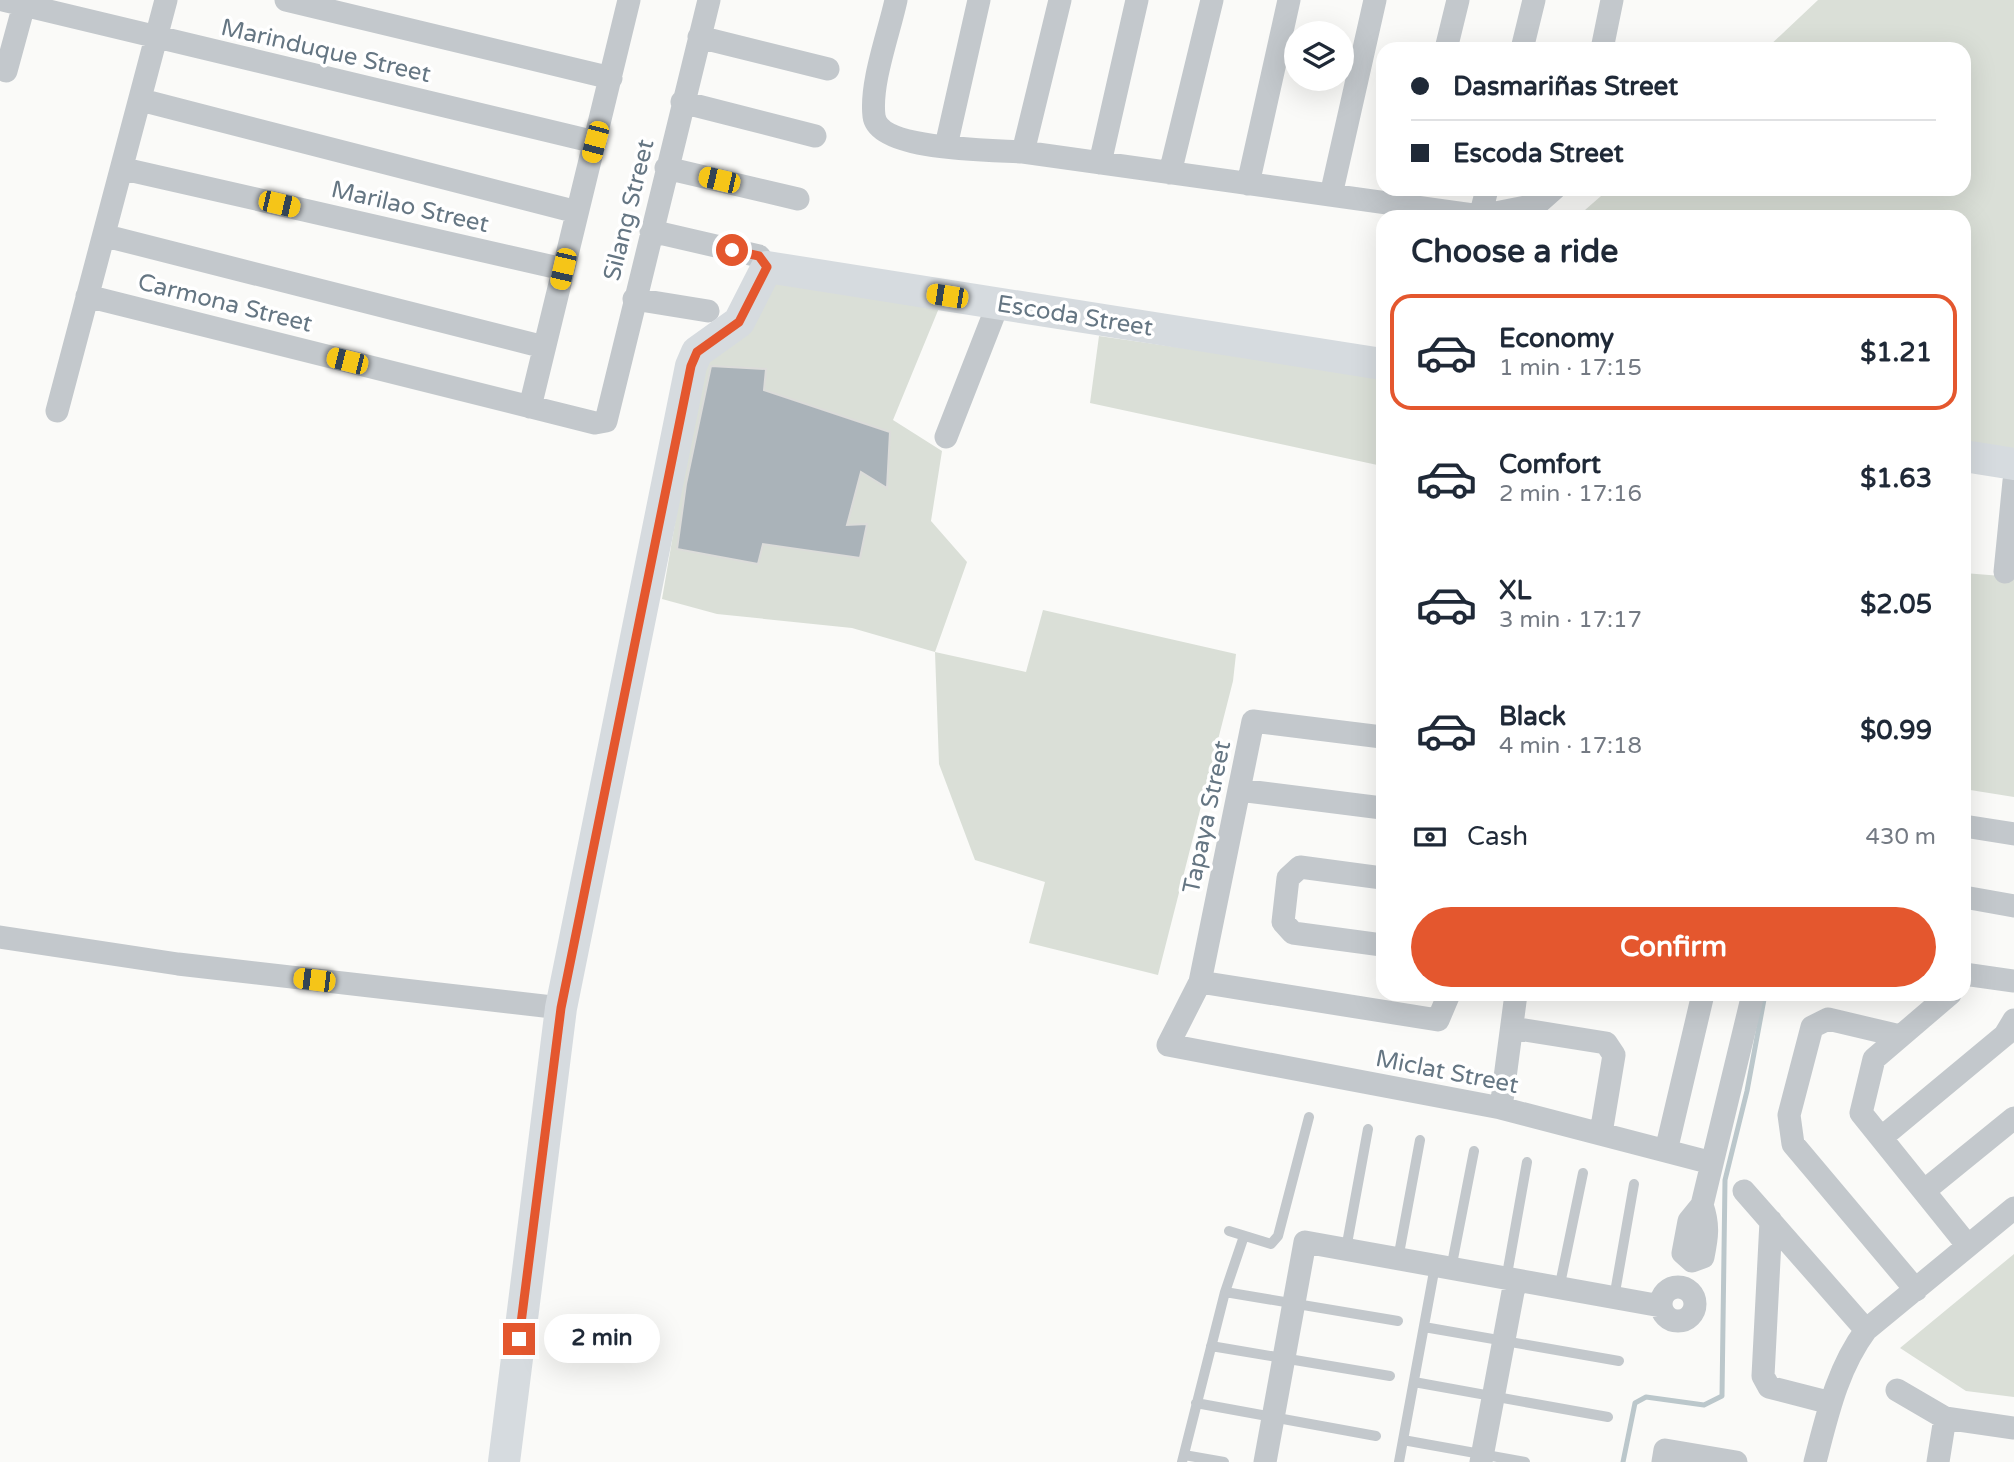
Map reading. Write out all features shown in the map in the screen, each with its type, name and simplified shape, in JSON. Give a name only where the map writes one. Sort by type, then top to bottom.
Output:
[{"type":"street","points":[[57,411],[124,169],[166,0]]},
{"type":"street","points":[[286,0],[611,78]]},
{"type":"street","points":[[530,407],[629,0]]},
{"type":"street","name":"Silang Street","points":[[595,423],[606,421],[709,0]]},
{"type":"street","points":[[897,0],[876,85],[874,116],[878,126],[891,136],[946,146],[1023,152],[1331,195],[1411,198],[1455,210]]},
{"type":"street","points":[[946,146],[979,0]]},
{"type":"street","points":[[1023,152],[1060,0]]},
{"type":"street","points":[[1100,163],[1137,0]]},
{"type":"street","points":[[1170,173],[1212,0]]},
{"type":"street","points":[[1248,184],[1289,0]]},
{"type":"street","points":[[1331,195],[1375,0]]},
{"type":"street","points":[[1448,42],[1458,0]]},
{"type":"street","points":[[1524,42],[1534,0]]},
{"type":"street","points":[[1603,42],[1612,0]]},
{"type":"street","points":[[6,71],[14,2]]},
{"type":"street","name":"Marinduque Street","points":[[14,2],[595,142]]},
{"type":"street","points":[[699,37],[828,69]]},
{"type":"street","points":[[141,100],[577,212]]},
{"type":"street","points":[[682,102],[815,136]]},
{"type":"street","points":[[666,168],[798,199]]},
{"type":"street","name":"Marilao Street","points":[[124,169],[563,269]]},
{"type":"street","points":[[1513,210],[1536,205],[1546,196]]},
{"type":"street","points":[[505,1462],[561,1008],[691,366],[703,347],[739,322],[767,267],[759,256],[651,231]]},
{"type":"street","points":[[106,236],[544,347]]},
{"type":"street","name":"Escoda Street","points":[[767,267],[1376,363]]},
{"type":"street","name":"Carmona Street","points":[[87,296],[595,423]]},
{"type":"street","points":[[634,299],[708,311]]},
{"type":"street","points":[[946,437],[998,304]]},
{"type":"street","points":[[1971,457],[2014,464]]},
{"type":"street","points":[[2005,572],[2014,481]]},
{"type":"street","name":"Tapaya Street","points":[[1168,1045],[1200,982],[1253,721],[1376,736]]},
{"type":"street","points":[[1239,790],[1376,807]]},
{"type":"street","points":[[1971,827],[2014,834]]},
{"type":"street","points":[[1376,876],[1300,867],[1288,878],[1283,922],[1293,933],[1376,944]]},
{"type":"street","points":[[1971,898],[2014,906]]},
{"type":"street","points":[[0,937],[178,964],[561,1008]]},
{"type":"street","points":[[1971,976],[2014,981]]},
{"type":"street","points":[[1200,982],[1438,1020],[1446,1001]]},
{"type":"street","points":[[1501,1108],[1515,1001]]},
{"type":"street","points":[[1666,1151],[1701,1001]]},
{"type":"street","points":[[1265,1462],[1305,1242],[1661,1306],[1665,1316],[1675,1321],[1686,1319],[1693,1311],[1695,1301],[1685,1289],[1692,1261],[1683,1253],[1689,1221],[1702,1205],[1751,1001]]},
{"type":"street","points":[[1942,1001],[1874,1059],[1861,1113],[1968,1246]]},
{"type":"street","points":[[1900,1036],[1828,1019],[1812,1027],[1788,1115],[1793,1144],[1916,1290]]},
{"type":"street","points":[[1881,1138],[2005,1035],[2014,1020]]},
{"type":"street","points":[[1512,1028],[1606,1043],[1614,1055],[1601,1133]]},
{"type":"street","name":"Miclat Street","points":[[1168,1045],[1501,1108],[1712,1163]]},
{"type":"street","points":[[1924,1191],[2014,1118]]},
{"type":"street","points":[[1744,1191],[1866,1331]]},
{"type":"street","points":[[1815,1462],[1831,1403],[1849,1354],[1866,1331],[2014,1208]]},
{"type":"street","points":[[1771,1221],[1763,1376],[1769,1387],[1831,1403]]},
{"type":"street","points":[[1482,1458],[1504,1341],[1510,1280]]},
{"type":"street","points":[[1897,1390],[1945,1418],[2014,1428]]},
{"type":"street","points":[[1938,1462],[1945,1418]]},
{"type":"street","points":[[1663,1462],[1665,1450],[1736,1462]]},
{"type":"lane","points":[[1229,1231],[1271,1244],[1278,1236],[1308,1117]]},
{"type":"lane","points":[[1346,1249],[1367,1129]]},
{"type":"lane","points":[[1398,1259],[1420,1140]]},
{"type":"lane","points":[[1399,1462],[1424,1327],[1443,1268],[1474,1151]]},
{"type":"lane","points":[[1510,1280],[1527,1162]]},
{"type":"lane","points":[[1559,1289],[1583,1173]]},
{"type":"lane","points":[[1614,1298],[1634,1184]]},
{"type":"lane","points":[[1224,1462],[1183,1458],[1225,1292],[1244,1236]]},
{"type":"lane","points":[[1225,1292],[1398,1321]]},
{"type":"lane","points":[[1424,1327],[1619,1361]]},
{"type":"lane","points":[[1211,1346],[1390,1376]]},
{"type":"lane","points":[[1414,1382],[1608,1418]]},
{"type":"lane","points":[[1196,1403],[1376,1436]]},
{"type":"lane","points":[[1403,1440],[1482,1458],[1525,1462]]},
{"type":"shaded area","points":[[1818,0],[2014,0],[2014,453],[1971,445],[1971,210],[1585,210],[1601,196],[1971,196],[1971,42],[1773,42]]},
{"type":"shaded area","points":[[771,279],[939,308],[893,420],[942,451],[931,521],[967,562],[935,652],[852,628],[717,614],[662,599],[702,366]]},
{"type":"shaded area","points":[[1099,336],[1376,376],[1376,465],[1090,403]]},
{"type":"shaded area","points":[[1971,574],[2014,577],[2014,797],[1971,790]]},
{"type":"shaded area","points":[[1043,610],[1236,654],[1233,681],[1158,975],[1029,943],[1045,882],[975,860],[939,764],[935,652],[1026,672]]},
{"type":"shaded area","points":[[2014,1254],[2014,1397],[1966,1391],[1900,1348]]},
{"type":"building","points":[[711,366],[766,369],[764,390],[890,432],[887,488],[861,472],[847,525],[867,524],[860,558],[763,544],[758,564],[677,549],[686,484]]},
{"type":"waterway","points":[[1623,1462],[1635,1403],[1646,1397],[1704,1405],[1722,1396],[1725,1180],[1747,1091],[1764,1001]]},
{"type":"route","points":[[519,1339],[538,1171],[561,1008],[691,366],[697,352],[739,322],[767,267],[759,256],[732,250]]}]
